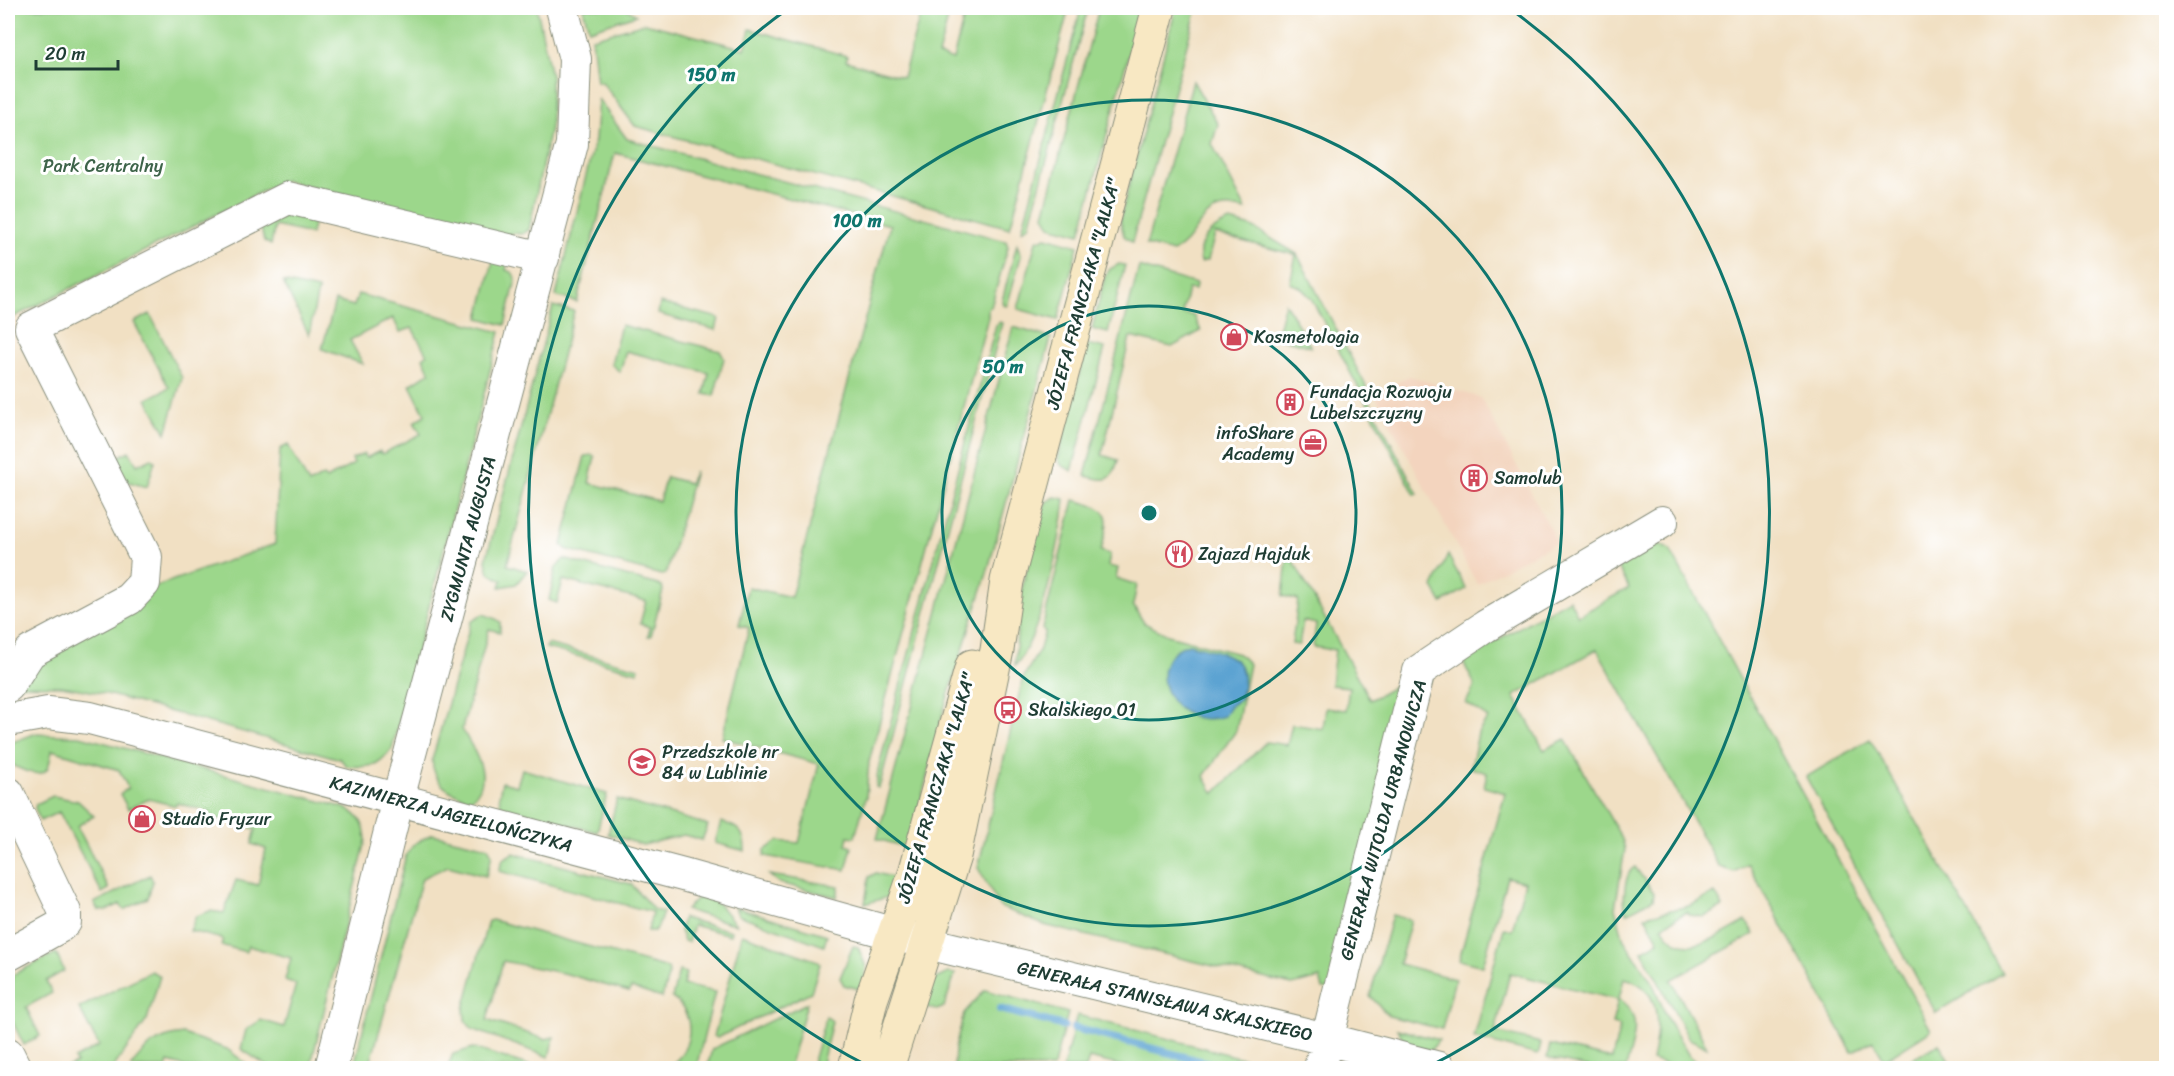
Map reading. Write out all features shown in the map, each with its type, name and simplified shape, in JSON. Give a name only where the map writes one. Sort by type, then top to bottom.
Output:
[{"type":"street","name":"ZYGMUNTA AUGUSTA","points":[[331,1068],[398,799],[572,144],[574,59],[562,8]]},
{"type":"street","name":"JÓZEFA FRANCZAKA \"LALKA\"","points":[[887,1068],[927,943],[960,825],[997,650],[1007,581],[1159,8]]},
{"type":"street","points":[[8,686],[30,652],[129,599],[144,583],[146,557],[31,328],[288,198],[543,258]]},
{"type":"street","name":"GENERAŁA WITOLDA URBANOWICZA","points":[[1323,1054],[1419,671],[1486,626],[1662,522]]},
{"type":"street","name":"JÓZEFA FRANCZAKA \"LALKA\"","points":[[855,1068],[871,1000],[892,934],[914,877],[980,641],[1007,581]]},
{"type":"street","name":"KAZIMIERZA JAGIELLOŃCZYKA","points":[[8,720],[48,713],[90,718],[398,799],[892,934]]},
{"type":"street","points":[[8,793],[65,912],[65,922],[8,955]]},
{"type":"street","name":"GENERAŁA STANISŁAWA SKALSKIEGO","points":[[892,934],[1323,1054],[1439,1068]]},
{"type":"street","points":[[8,1054],[15,1068]]},
{"type":"shaded area","points":[[1409,376],[1481,398],[1557,542],[1477,584],[1375,395]]},
{"type":"green space","name":"Park Centralny","points":[[8,8],[537,8],[551,76],[551,123],[529,230],[522,234],[511,233],[509,238],[284,180],[8,320]]},
{"type":"green space","points":[[583,8],[626,8],[636,15],[589,30]]},
{"type":"green space","points":[[922,8],[951,8],[938,55],[953,60],[966,8],[1069,8],[1010,228],[635,126],[602,82],[597,82],[592,38],[645,23],[745,49],[750,29],[847,56],[846,61],[903,77]]},
{"type":"green space","points":[[1081,8],[1088,8],[1029,226],[1022,230]]},
{"type":"green space","points":[[1099,8],[1141,8],[1080,234],[1050,226],[1044,215]]},
{"type":"green space","points":[[1176,8],[1197,8],[1132,242],[1124,236],[1120,219]]},
{"type":"green space","points":[[1193,81],[1218,124],[1212,144],[1246,210],[1229,208],[1208,214],[1182,246],[1173,252],[1146,245]]},
{"type":"green space","points":[[598,99],[627,139],[1006,241],[1008,247],[991,307],[988,308],[988,317],[869,762],[866,797],[855,837],[848,836],[846,845],[852,847],[846,870],[764,856],[765,850],[778,841],[799,843],[819,764],[722,738],[749,628],[739,625],[748,587],[791,597],[890,225],[615,153],[577,302],[556,296],[595,140]]},
{"type":"green space","points":[[289,212],[315,215],[311,234],[275,226],[271,245],[264,241],[261,228]]},
{"type":"green space","points":[[1230,221],[1252,227],[1297,254],[1368,390],[1371,397],[1368,399],[1418,494],[1415,495],[1311,298],[1300,287],[1290,283],[1296,255],[1215,234],[1208,260],[1201,262],[1200,248],[1206,236],[1217,227]]},
{"type":"green space","points":[[1046,237],[1078,246],[1058,320],[1018,309],[1036,241]]},
{"type":"green space","points":[[1017,244],[1021,256],[1007,306],[1003,305],[1002,301]]},
{"type":"green space","points":[[494,257],[507,263],[506,270],[512,272],[516,279],[505,325],[479,318]]},
{"type":"green space","points":[[1119,264],[1125,265],[1108,333],[1092,329],[1105,276],[1110,269]]},
{"type":"green space","points":[[1139,267],[1196,284],[1195,290],[1188,289],[1182,313],[1194,316],[1201,331],[1172,347],[1130,337],[1102,455],[1118,460],[1116,467],[1108,479],[1085,476]]},
{"type":"green space","points":[[283,282],[318,290],[309,335]]},
{"type":"green space","points":[[358,294],[500,332],[392,749],[387,755],[372,765],[347,766],[340,759],[107,694],[62,686],[16,685],[36,656],[151,588],[275,544],[280,449],[288,445],[309,484],[323,476],[326,479],[354,464],[352,459],[364,454],[366,458],[380,451],[382,454],[421,434],[414,422],[425,415],[410,385],[430,372],[423,358],[427,355],[412,328],[400,332],[393,318],[350,340],[363,364],[322,349],[335,301],[354,306]]},
{"type":"green space","points":[[660,303],[719,318],[716,330],[658,314]]},
{"type":"green space","points":[[1285,303],[1311,347],[1276,337]]},
{"type":"green space","points":[[553,306],[574,311],[507,565],[527,571],[516,584],[500,587],[502,580],[489,573],[486,560]]},
{"type":"green space","points":[[150,314],[182,378],[166,433],[147,399],[169,388],[134,322]]},
{"type":"green space","points":[[999,322],[1002,323],[879,788],[876,787],[878,770],[996,325]]},
{"type":"green space","points":[[621,325],[720,351],[724,358],[714,396],[704,394],[709,373],[626,351],[620,372],[611,364]]},
{"type":"green space","points":[[1013,327],[1051,338],[987,573],[944,709],[909,848],[877,839]]},
{"type":"green space","points":[[1087,344],[1105,348],[1072,471],[1061,465],[1058,459]]},
{"type":"green space","points":[[129,451],[137,465],[152,458],[155,461],[147,487],[121,480],[114,459]]},
{"type":"green space","points":[[585,456],[595,457],[589,483],[659,501],[666,477],[689,483],[695,471],[666,574],[661,575],[566,549],[562,545]]},
{"type":"green space","points":[[1055,497],[1065,499],[1054,562],[1033,633],[1015,666],[1019,600],[1042,513],[1046,502]]},
{"type":"green space","points":[[1074,500],[1096,507],[1106,515],[1107,521],[1101,551],[1110,554],[1108,566],[1118,568],[1116,578],[1137,585],[1133,605],[1144,623],[1168,635],[1239,654],[1249,664],[1236,731],[1204,776],[1214,794],[1266,742],[1287,745],[1292,724],[1323,729],[1326,708],[1346,710],[1349,687],[1331,685],[1335,650],[1313,647],[1316,624],[1303,621],[1299,645],[1292,644],[1298,600],[1283,596],[1288,551],[1370,700],[1410,678],[1333,990],[1323,989],[1320,978],[1292,985],[1044,925],[1000,907],[978,868],[1023,678],[1040,649],[1045,631],[1042,629]]},
{"type":"green space","points":[[1651,540],[1670,550],[1931,1030],[1884,1060],[1873,1041],[1852,1052],[1748,864],[1734,872],[1719,867],[1597,649],[1514,696],[1544,750],[1565,739],[1622,839],[1625,849],[1615,908],[1624,940],[1653,984],[1668,1020],[1689,1056],[1704,1068],[1669,1068],[1670,1066],[1652,1060],[1656,1036],[1656,1011],[1646,990],[1637,983],[1624,978],[1619,999],[1627,1006],[1634,1022],[1633,1040],[1626,1068],[1591,1068],[1547,1058],[1550,1045],[1612,1059],[1620,1026],[1612,1024],[1618,1000],[1510,973],[1495,1032],[1541,1043],[1538,1055],[1474,1038],[1504,928],[1512,930],[1525,882],[1507,877],[1483,966],[1459,960],[1505,793],[1484,787],[1487,773],[1471,768],[1478,733],[1488,718],[1466,703],[1475,685],[1462,660],[1569,599],[1578,616],[1629,588],[1615,561]]},
{"type":"green space","points":[[1448,555],[1466,589],[1442,603],[1433,587]]},
{"type":"green space","points":[[564,559],[662,586],[663,590],[651,636],[648,636],[650,627],[640,624],[646,601],[563,580],[557,603],[549,600],[556,567]]},
{"type":"green space","points":[[483,614],[500,622],[500,632],[489,629],[462,729],[476,755],[482,773],[482,782],[471,799],[450,791],[439,782],[432,760],[471,622]]},
{"type":"green space","points":[[547,644],[639,668],[638,672],[546,648]]},
{"type":"green space","points":[[34,734],[80,736],[342,807],[360,819],[366,840],[310,1068],[270,1068],[241,1049],[246,1030],[261,1020],[284,1027],[296,984],[285,980],[291,958],[248,946],[246,952],[221,945],[223,939],[190,931],[196,916],[210,911],[224,913],[236,880],[258,885],[266,849],[252,844],[256,829],[209,817],[210,812],[177,803],[176,806],[149,799],[128,809],[120,794],[128,788],[119,770],[52,750],[48,767],[43,772],[29,772],[10,764],[10,743]]},
{"type":"green space","points":[[1870,739],[2002,973],[1936,1013],[1806,777]]},
{"type":"green space","points":[[522,769],[607,794],[597,832],[501,806],[499,796],[502,782],[517,786]]},
{"type":"green space","points":[[53,796],[78,801],[94,816],[77,826],[109,889],[102,893],[59,812],[40,821],[35,808],[36,804]]},
{"type":"green space","points":[[617,799],[708,825],[702,840],[684,835],[643,845],[608,834]]},
{"type":"green space","points":[[721,822],[740,831],[744,839],[745,851],[715,843]]},
{"type":"green space","points":[[432,834],[488,847],[492,855],[486,876],[448,866],[422,878],[369,1068],[356,1068],[354,1066],[406,855],[414,844]]},
{"type":"green space","points":[[513,853],[631,884],[654,910],[663,912],[658,927],[654,931],[648,931],[652,912],[499,871],[503,859]]},
{"type":"green space","points":[[1635,867],[1654,893],[1653,899],[1627,913],[1625,908],[1626,881]]},
{"type":"green space","points":[[876,873],[899,879],[891,896],[865,904],[869,877]]},
{"type":"green space","points":[[150,875],[153,881],[148,898],[124,910],[120,904],[106,911],[98,910],[94,903]]},
{"type":"green space","points":[[769,875],[839,886],[837,897],[779,883]]},
{"type":"green space","points":[[1715,893],[1723,907],[1704,917],[1690,915],[1687,912],[1662,926],[1670,937],[1679,943],[1690,945],[1713,939],[1746,921],[1754,934],[1671,980],[1707,1047],[1689,1039],[1642,951],[1659,941],[1645,916],[1689,906]]},
{"type":"green space","points":[[697,898],[710,899],[715,902],[737,925],[686,910]]},
{"type":"green space","points":[[735,907],[827,935],[824,946],[738,915]]},
{"type":"green space","points":[[1392,915],[1411,920],[1399,964],[1455,979],[1442,1029],[1389,1016],[1370,996]]},
{"type":"green space","points":[[683,918],[731,931],[730,935],[693,925],[688,942],[684,941],[680,931]]},
{"type":"green space","points":[[492,920],[668,968],[669,973],[662,998],[631,988],[629,992],[567,974],[503,961],[487,1020],[545,1039],[554,1037],[549,1057],[472,1029],[465,1020],[464,1009],[488,921]]},
{"type":"green space","points":[[742,934],[818,961],[820,964],[811,992],[717,1038],[714,1036]]},
{"type":"green space","points":[[853,946],[858,947],[866,967],[863,990],[844,985],[840,978]]},
{"type":"green space","points":[[56,953],[64,971],[46,981],[52,993],[26,1007],[40,1036],[24,1045],[11,1019],[12,975]]},
{"type":"green space","points":[[151,971],[160,976],[147,1020],[113,1068],[66,1068],[76,1063],[74,1059],[99,1046],[79,1008]]},
{"type":"green space","points":[[679,971],[686,973],[683,985],[715,992],[696,1068],[665,1068],[681,1054],[689,1035],[686,1014],[681,1005],[672,998]]},
{"type":"green space","points":[[948,973],[955,974],[944,1007],[937,1010],[920,1005],[929,982]]},
{"type":"green space","points":[[985,990],[1068,1013],[1053,1068],[954,1068],[955,1048],[964,1013]]},
{"type":"green space","points":[[807,1003],[789,1068],[707,1068],[712,1049]]},
{"type":"green space","points":[[1077,1015],[1275,1068],[1130,1068],[1089,1058],[1086,1068],[1063,1068]]},
{"type":"green space","points":[[826,1016],[832,1021],[821,1068],[811,1068]]},
{"type":"green space","points":[[1397,1029],[1439,1040],[1430,1051],[1407,1045]]},
{"type":"green space","points":[[183,1034],[227,1049],[252,1068],[191,1068],[168,1062],[166,1068],[130,1068],[152,1044],[174,1035]]},
{"type":"green space","points":[[1939,1044],[1955,1068],[1896,1068]]},
{"type":"green space","points":[[473,1048],[536,1068],[447,1068],[453,1054]]},
{"type":"water","points":[[1189,644],[1224,654],[1239,664],[1243,673],[1240,699],[1229,707],[1224,716],[1205,719],[1189,715],[1176,705],[1167,693],[1163,679],[1165,665],[1173,652]]},
{"type":"waterway","points":[[1000,1009],[1064,1026]]},
{"type":"waterway","points":[[1074,1028],[1227,1068]]},
{"type":"place","name":"Kosmetologia","points":[[1234,337]]},
{"type":"place","name":"Fundacja Rozwoju Lubelszczyzny","points":[[1290,402]]},
{"type":"place","name":"infoShare Academy","points":[[1313,443]]},
{"type":"place","name":"Samolub","points":[[1474,478]]},
{"type":"place","name":"Zajazd Hajduk","points":[[1179,554]]},
{"type":"place","name":"Skalskiego 01","points":[[1008,710]]},
{"type":"place","name":"Przedszkole nr 84 w Lublinie","points":[[642,762]]},
{"type":"place","name":"Studio Fryzur","points":[[142,819]]}]
